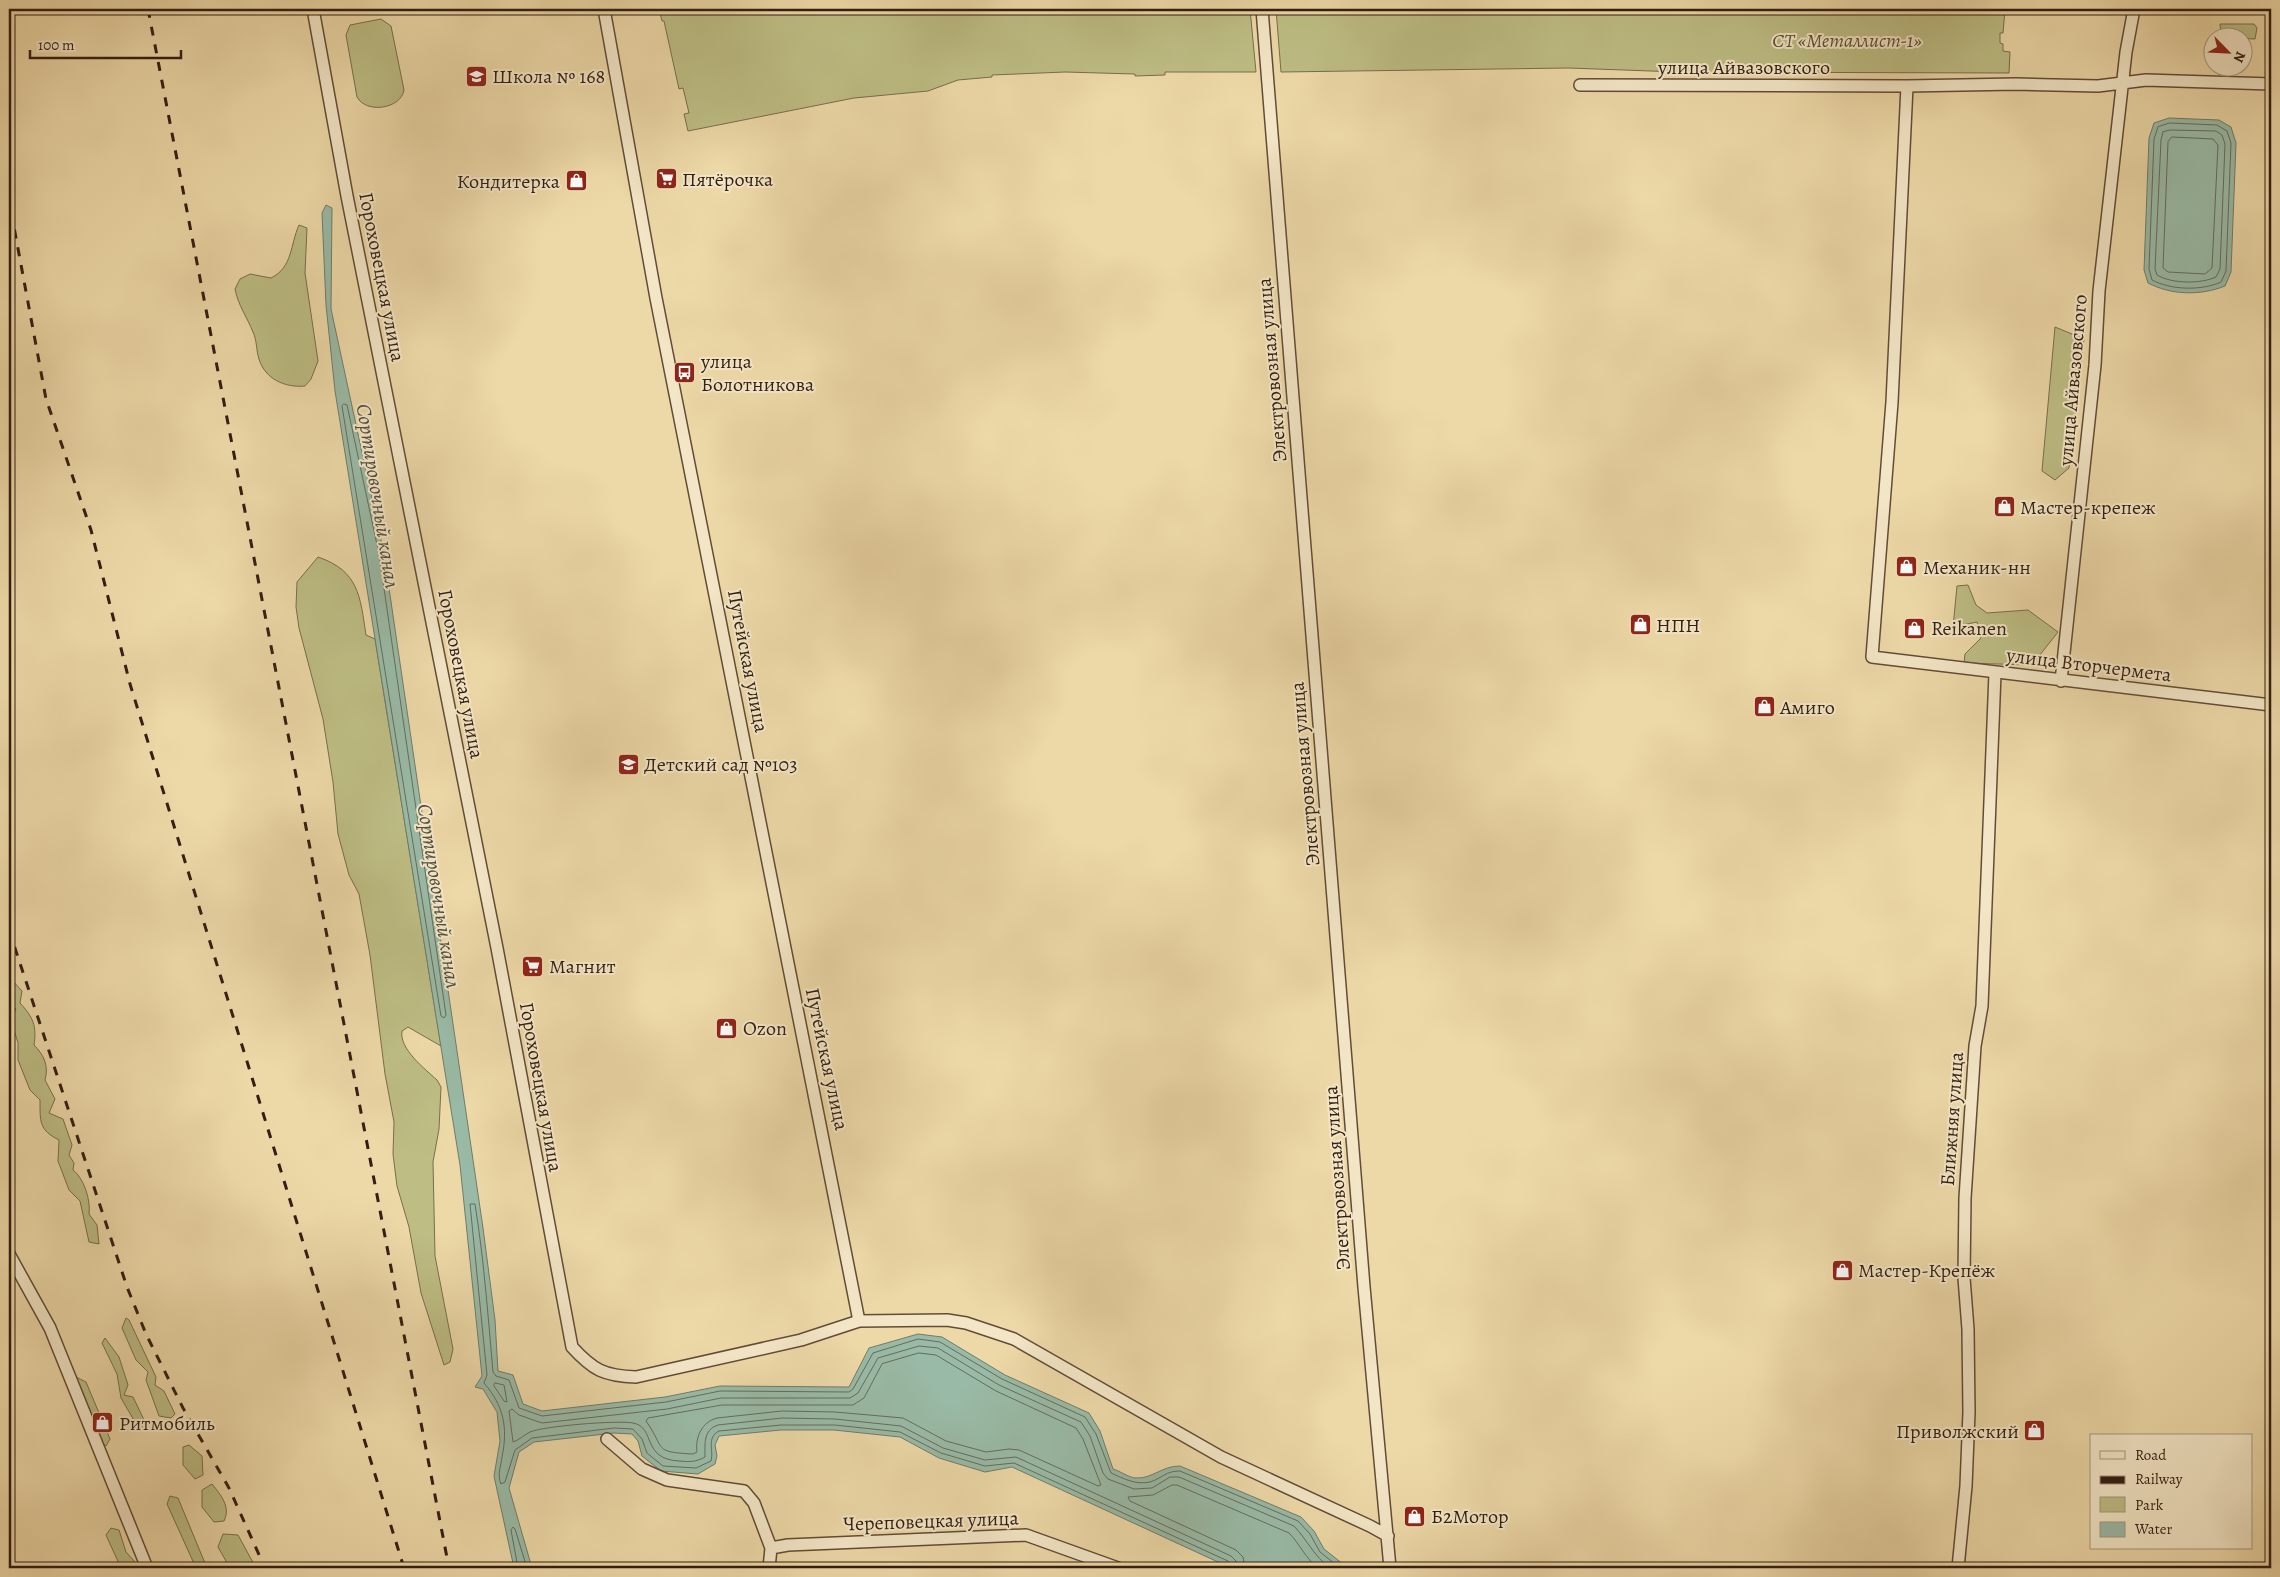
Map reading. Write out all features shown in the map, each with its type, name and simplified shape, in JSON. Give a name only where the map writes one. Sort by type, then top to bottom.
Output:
[{"type":"street","name":"Гороховецкая улица","points":[[313,9],[347,196],[497,948],[572,1347],[596,1370],[614,1377],[636,1377],[801,1340],[859,1320]]},
{"type":"street","name":"Путейская улица","points":[[604,9],[656,298],[859,1320]]},
{"type":"street","name":"Электровозная улица","points":[[1262,9],[1364,1287],[1390,1568]]},
{"type":"street","name":"улица Айвазовского","points":[[2061,681],[2095,365],[2099,291],[2123,82],[2134,9]]},
{"type":"street","points":[[2123,82],[2146,80],[2271,84]]},
{"type":"street","name":"улица Айвазовского","points":[[1580,85],[1907,86],[2016,84],[2098,86],[2123,82]]},
{"type":"street","name":"улица Вторчермета","points":[[1907,86],[1892,402],[1872,657],[2271,706]]},
{"type":"street","name":"Ближняя улица","points":[[1958,1568],[1966,1486],[1969,1412],[1968,1329],[1964,1278],[1965,1198],[1975,1046],[1982,1006],[1995,672]]},
{"type":"street","points":[[9,1254],[50,1328],[147,1568]]},
{"type":"street","points":[[859,1320],[947,1320],[990,1330],[1006,1336],[1221,1457],[1388,1536]]},
{"type":"street","points":[[607,1439],[642,1468],[667,1480],[744,1491],[754,1503],[770,1548],[769,1568]]},
{"type":"street","name":"Череповецкая улица","points":[[770,1548],[788,1545],[1026,1535],[1118,1568]]},
{"type":"green space","points":[[659,9],[1250,9],[1256,72],[1165,72],[1165,75],[1135,76],[1135,74],[1065,72],[992,75],[992,77],[958,80],[928,91],[854,98],[688,131],[684,114],[689,113],[683,88],[679,89],[664,21],[662,21]]},
{"type":"green space","name":"СТ «Металлист-1»","points":[[1276,9],[2017,9],[2005,10],[2003,33],[2000,33],[2000,43],[2003,44],[2003,51],[2010,52],[2009,73],[1678,72],[1569,68],[1281,72]]},
{"type":"green space","points":[[381,19],[391,26],[404,90],[397,102],[383,107],[375,107],[368,106],[357,97],[346,35],[350,25]]},
{"type":"green space","points":[[2220,24],[2254,24],[2257,28],[2255,39],[2252,39],[2252,28],[2220,28]]},
{"type":"green space","points":[[299,225],[307,228],[305,273],[318,361],[311,379],[305,386],[283,384],[266,372],[258,356],[254,335],[240,306],[235,289],[240,279],[250,274],[271,278],[283,268],[290,255]]},
{"type":"green space","points":[[2055,327],[2084,339],[2069,468],[2055,480],[2042,471]]},
{"type":"green space","points":[[318,557],[332,563],[350,578],[359,597],[366,635],[375,639],[441,1046],[408,1027],[402,1031],[402,1038],[409,1052],[437,1080],[441,1087],[439,1129],[433,1162],[435,1256],[453,1349],[450,1362],[444,1365],[421,1293],[409,1227],[397,1186],[393,1154],[394,1122],[385,1074],[370,955],[359,894],[349,875],[338,834],[333,782],[323,719],[299,628],[296,607],[297,582]]},
{"type":"green space","points":[[1968,585],[1976,605],[1987,613],[2028,610],[2058,632],[2032,665],[1964,663],[1965,654],[1981,638],[1977,622],[1953,627],[1957,586]]},
{"type":"green space","points":[[12,980],[22,991],[20,1003],[33,1022],[35,1032],[34,1045],[45,1061],[45,1080],[55,1099],[49,1113],[63,1119],[72,1145],[69,1155],[74,1163],[73,1170],[80,1178],[86,1190],[89,1214],[97,1225],[99,1244],[89,1242],[80,1201],[69,1190],[58,1161],[59,1140],[44,1129],[40,1114],[40,1100],[30,1090],[18,1060],[18,1043],[11,1020],[16,1009],[9,1004],[9,982]]},
{"type":"green space","points":[[126,1318],[129,1320],[156,1377],[155,1385],[164,1391],[175,1414],[171,1418],[159,1416],[146,1380],[148,1372],[136,1360],[122,1328]]},
{"type":"green space","points":[[105,1338],[119,1357],[128,1385],[124,1395],[133,1397],[146,1424],[145,1431],[139,1429],[121,1398],[117,1374],[102,1343]]},
{"type":"green space","points":[[76,1377],[86,1382],[110,1439],[106,1446],[101,1442]]},
{"type":"green space","points":[[189,1445],[202,1456],[203,1475],[195,1479],[183,1465],[183,1447]]},
{"type":"green space","points":[[212,1484],[226,1506],[224,1521],[214,1522],[202,1507],[202,1490]]},
{"type":"green space","points":[[170,1496],[178,1498],[207,1568],[196,1568],[167,1504]]},
{"type":"green space","points":[[111,1528],[119,1530],[126,1552],[135,1562],[136,1568],[121,1568],[106,1535]]},
{"type":"green space","points":[[223,1534],[238,1535],[256,1568],[230,1568],[218,1547]]},
{"type":"water","points":[[2169,118],[2219,120],[2231,127],[2236,143],[2231,272],[2225,286],[2196,293],[2186,293],[2166,290],[2148,283],[2144,270],[2149,138],[2154,123]]},
{"type":"water","points":[[326,205],[332,208],[331,309],[384,554],[483,1228],[495,1320],[498,1371],[513,1375],[523,1404],[542,1411],[665,1397],[720,1386],[849,1387],[869,1348],[918,1334],[942,1337],[1005,1375],[1089,1413],[1100,1431],[1113,1469],[1135,1478],[1141,1478],[1167,1468],[1180,1466],[1301,1517],[1314,1531],[1324,1549],[1348,1568],[1231,1568],[1012,1467],[985,1472],[939,1458],[900,1437],[834,1430],[781,1430],[719,1436],[715,1445],[717,1456],[715,1464],[698,1474],[661,1471],[642,1456],[638,1441],[632,1434],[614,1433],[534,1442],[519,1452],[509,1488],[532,1568],[514,1568],[494,1476],[500,1441],[497,1412],[483,1389],[475,1387],[482,1376],[460,1165],[335,391],[326,305],[322,213]]},
{"type":"railway","points":[[9,46],[13,9]]},
{"type":"railway","points":[[148,9],[449,1568]]},
{"type":"railway","points":[[9,176],[11,211],[46,399],[91,530],[130,684],[404,1568]]},
{"type":"railway","points":[[9,930],[127,1287],[146,1334],[183,1408],[229,1488],[265,1568]]},
{"type":"place","name":"Школа № 168","points":[[476,76]]},
{"type":"place","name":"Пятёрочка","points":[[666,179]]},
{"type":"place","name":"Кондитерка","points":[[576,181]]},
{"type":"place","name":"улица Болотникова","points":[[685,372]]},
{"type":"place","name":"Мастер-крепеж","points":[[2004,507]]},
{"type":"place","name":"Механик-нн","points":[[1907,567]]},
{"type":"place","name":"НПН","points":[[1640,625]]},
{"type":"place","name":"Reikanen","points":[[1915,628]]},
{"type":"place","name":"Амиго","points":[[1764,707]]},
{"type":"place","name":"Детский сад №103","points":[[628,764]]},
{"type":"place","name":"Магнит","points":[[533,966]]},
{"type":"place","name":"Ozon","points":[[727,1028]]},
{"type":"place","name":"Мастер-Крепёж","points":[[1842,1270]]},
{"type":"place","name":"Ритмобиль","points":[[103,1423]]},
{"type":"place","name":"Приволжский","points":[[2035,1431]]},
{"type":"place","name":"Б2Мотор","points":[[1415,1516]]},
{"type":"water label","name":"Сортировочный канал","points":[[378,496]]},
{"type":"water label","name":"Сортировочный канал","points":[[439,896]]}]
